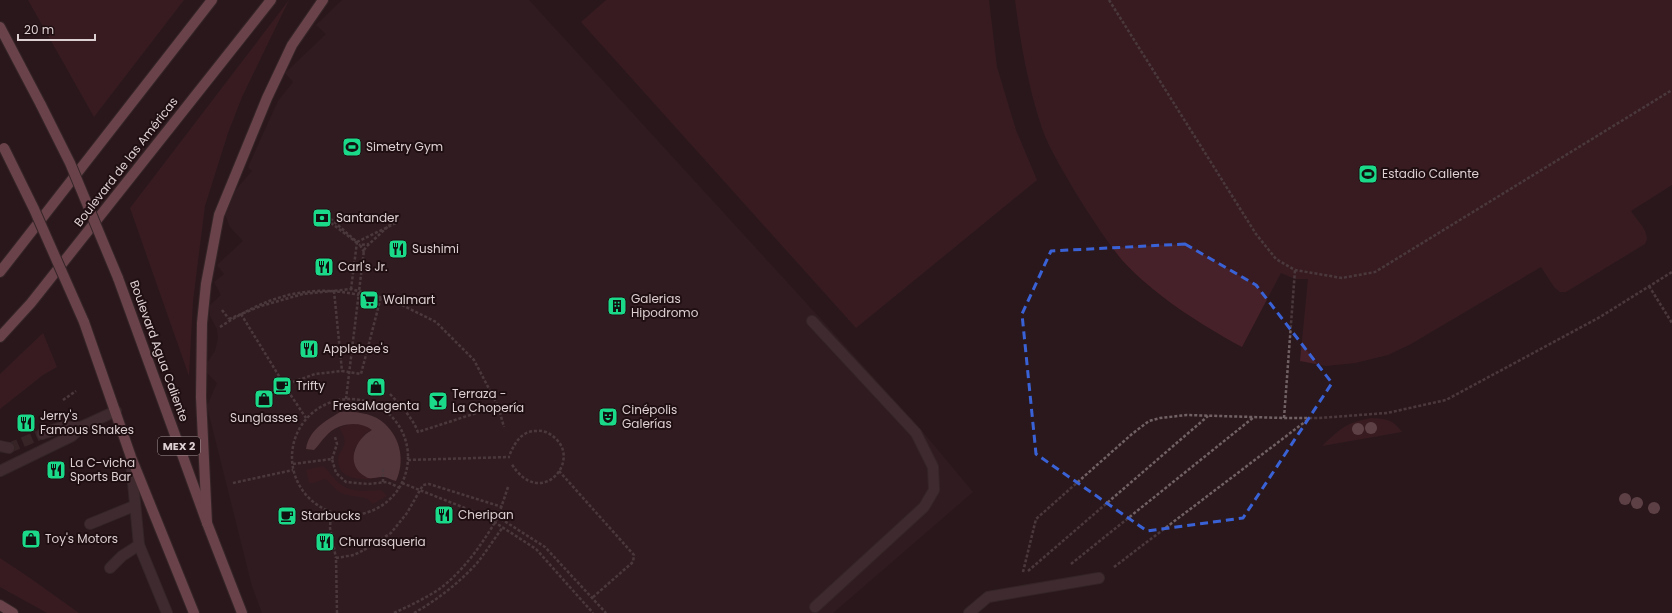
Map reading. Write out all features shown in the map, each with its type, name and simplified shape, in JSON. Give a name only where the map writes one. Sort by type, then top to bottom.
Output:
[{"type":"main road","points":[[0,272],[212,0]]},
{"type":"main road","name":"Boulevard de las Américas","points":[[0,337],[31,303],[271,0]]},
{"type":"main road","points":[[207,523],[201,397],[202,323],[206,284],[219,215],[267,98],[292,45],[323,0]]},
{"type":"main road","name":"Boulevard Agua Caliente","points":[[0,27],[70,163],[118,278],[207,523],[242,613]]},
{"type":"main road","points":[[2,144],[34,209],[84,322],[131,457],[194,613]]},
{"type":"main road","points":[[0,605],[13,613]]},
{"type":"street","points":[[812,321],[916,433],[933,467],[934,483],[934,490],[924,507],[815,607]]},
{"type":"street","points":[[0,471],[72,436],[82,427],[116,411]]},
{"type":"street","points":[[42,434],[62,427],[82,427]]},
{"type":"street","points":[[131,457],[134,506],[139,545],[167,613]]},
{"type":"street","points":[[90,524],[134,506]]},
{"type":"street","points":[[110,568],[122,556],[139,545]]},
{"type":"street","points":[[969,613],[988,597],[1099,578]]},
{"type":"path","points":[[1109,0],[1256,234],[1276,260],[1295,270],[1342,278],[1375,272],[1672,90]]},
{"type":"path","points":[[323,212],[357,242]]},
{"type":"path","points":[[319,214],[360,245],[364,253]]},
{"type":"path","points":[[346,399],[364,253],[366,247],[397,221],[357,242]]},
{"type":"path","points":[[351,288],[357,242]]},
{"type":"path","points":[[360,245],[370,244]]},
{"type":"path","points":[[1284,418],[1295,270]]},
{"type":"path","points":[[1208,416],[1022,576],[1036,519],[1132,434],[1149,421],[1160,418],[1188,415],[1311,418],[1386,413],[1446,400],[1600,317],[1672,272]]},
{"type":"path","points":[[1649,286],[1672,323]]},
{"type":"path","points":[[229,319],[261,306],[303,294],[351,288],[394,301],[436,322],[474,360],[498,406],[504,427]]},
{"type":"path","points":[[217,329],[252,308],[286,294],[325,290],[359,295]]},
{"type":"path","points":[[334,290],[342,371]]},
{"type":"path","points":[[293,382],[315,374],[342,371],[361,374],[381,297]]},
{"type":"path","points":[[241,314],[306,418]]},
{"type":"path","points":[[63,400],[76,391]]},
{"type":"path","points":[[390,394],[407,412],[414,422],[418,432],[498,406]]},
{"type":"path","points":[[346,399],[360,399],[378,405],[393,417],[404,433],[409,451],[407,470],[400,488],[387,503],[370,512],[351,516],[332,512],[314,503],[301,488],[293,470],[292,451],[297,432],[306,418],[323,405],[346,399]]},
{"type":"path","points":[[1065,568],[1254,417]]},
{"type":"path","points":[[1099,578],[1311,418]]},
{"type":"path","points":[[510,454],[519,437],[531,432],[544,431],[558,440],[562,447],[563,464],[554,478],[547,482],[539,483],[530,482],[522,478],[510,463]]},
{"type":"path","points":[[335,437],[337,444],[332,459],[336,473],[346,482],[368,484],[387,482],[400,488]]},
{"type":"path","points":[[408,460],[510,458]]},
{"type":"path","points":[[293,464],[332,459]]},
{"type":"path","points":[[383,469],[383,482]]},
{"type":"path","points":[[233,483],[293,470]]},
{"type":"path","points":[[559,471],[634,555],[632,562],[592,598]]},
{"type":"path","points":[[402,483],[485,516],[536,549],[593,613]]},
{"type":"path","points":[[336,558],[354,555],[387,537],[407,513],[423,485],[429,484],[502,507]]},
{"type":"path","points":[[394,613],[438,589],[456,574],[487,536],[498,517],[508,487]]},
{"type":"path","points":[[332,512],[330,528],[336,558],[336,613]]},
{"type":"path","points":[[498,517],[545,547],[606,613]]},
{"type":"path","points":[[414,613],[445,593],[462,578],[477,562],[503,527]]},
{"type":"highlighted area","points":[[1185,244],[1256,285],[1332,383],[1243,518],[1147,531],[1036,454],[1022,314],[1051,251]]},
{"type":"shaded area","points":[[28,0],[184,0],[94,117]]},
{"type":"shaded area","points":[[289,0],[242,97],[228,133],[205,206],[193,301],[189,376],[130,208]]},
{"type":"shaded area","name":"Galerias Hipodromo","points":[[342,0],[529,0],[922,431],[973,492],[833,613],[262,613],[252,586],[207,406],[217,383],[203,369],[215,351],[218,339],[217,329],[210,316],[210,305],[221,295],[214,282],[224,274],[217,265],[243,241],[230,227],[225,215],[225,208],[233,193],[252,171],[248,167],[278,101],[293,82],[285,73],[326,34],[316,25]]},
{"type":"shaded area","points":[[606,0],[989,0],[997,67],[1016,130],[1037,180],[856,328],[581,22]]},
{"type":"shaded area","name":"Estadio Caliente","points":[[1015,0],[1672,0],[1672,185],[1631,211],[1645,231],[1647,240],[1645,244],[1566,292],[1560,292],[1554,287],[1541,267],[1411,344],[1388,355],[1355,363],[1326,366],[1300,361],[1308,279],[1295,279],[1281,273],[1242,347],[1194,319],[1149,286],[1122,260],[1091,217],[1059,164],[1042,128],[1027,75]]},
{"type":"shaded area","points":[[43,333],[57,367],[43,375],[0,409],[0,374]]},
{"type":"shaded area","points":[[340,412],[357,412],[370,415],[380,420],[390,430],[398,444],[401,459],[399,474],[396,481],[383,477],[368,478],[359,472],[355,466],[354,452],[361,439],[372,430],[367,427],[348,424],[336,428],[324,438],[314,450],[306,449],[310,436],[314,431]]},
{"type":"shaded area","points":[[1371,418],[1389,420],[1402,432],[1322,446],[1334,435],[1349,425]]},
{"type":"shaded area","points":[[351,423],[366,426],[372,430],[365,434],[354,450],[366,477],[374,479],[350,477],[341,471],[338,457],[343,447],[344,440],[339,428]]},
{"type":"shaded area","points":[[322,466],[327,469],[339,482],[350,489],[361,491],[381,490],[387,496],[373,504],[365,498],[343,494],[325,479],[309,483],[306,470]]},
{"type":"shaded area","points":[[0,558],[79,613],[47,613],[0,587]]},
{"type":"tunnel","points":[[9,448],[42,434]]},
{"type":"place","name":"Simetry Gym","points":[[352,147]]},
{"type":"place","name":"Estadio Caliente","points":[[1368,174]]},
{"type":"place","name":"Santander","points":[[322,218]]},
{"type":"place","name":"Sushimi","points":[[398,249]]},
{"type":"place","name":"Carl's Jr.","points":[[324,267]]},
{"type":"place","name":"Walmart","points":[[369,300]]},
{"type":"place","name":"Galerias Hipodromo","points":[[617,306]]},
{"type":"place","name":"Applebee's","points":[[309,349]]},
{"type":"place","name":"Trifty","points":[[282,386]]},
{"type":"place","name":"FresaMagenta","points":[[376,387]]},
{"type":"place","name":"Sunglasses","points":[[264,399]]},
{"type":"place","name":"Terraza - La Chopería","points":[[438,401]]},
{"type":"place","name":"Cinépolis Galerías","points":[[608,417]]},
{"type":"place","name":"Jerry's Famous Shakes","points":[[26,423]]},
{"type":"place","name":"La C-vicha Sports Bar","points":[[56,470]]},
{"type":"place","name":"Cheripan","points":[[444,515]]},
{"type":"place","name":"Starbucks","points":[[287,516]]},
{"type":"place","name":"Toy's Motors","points":[[31,539]]},
{"type":"place","name":"Churrasqueria","points":[[325,542]]}]
